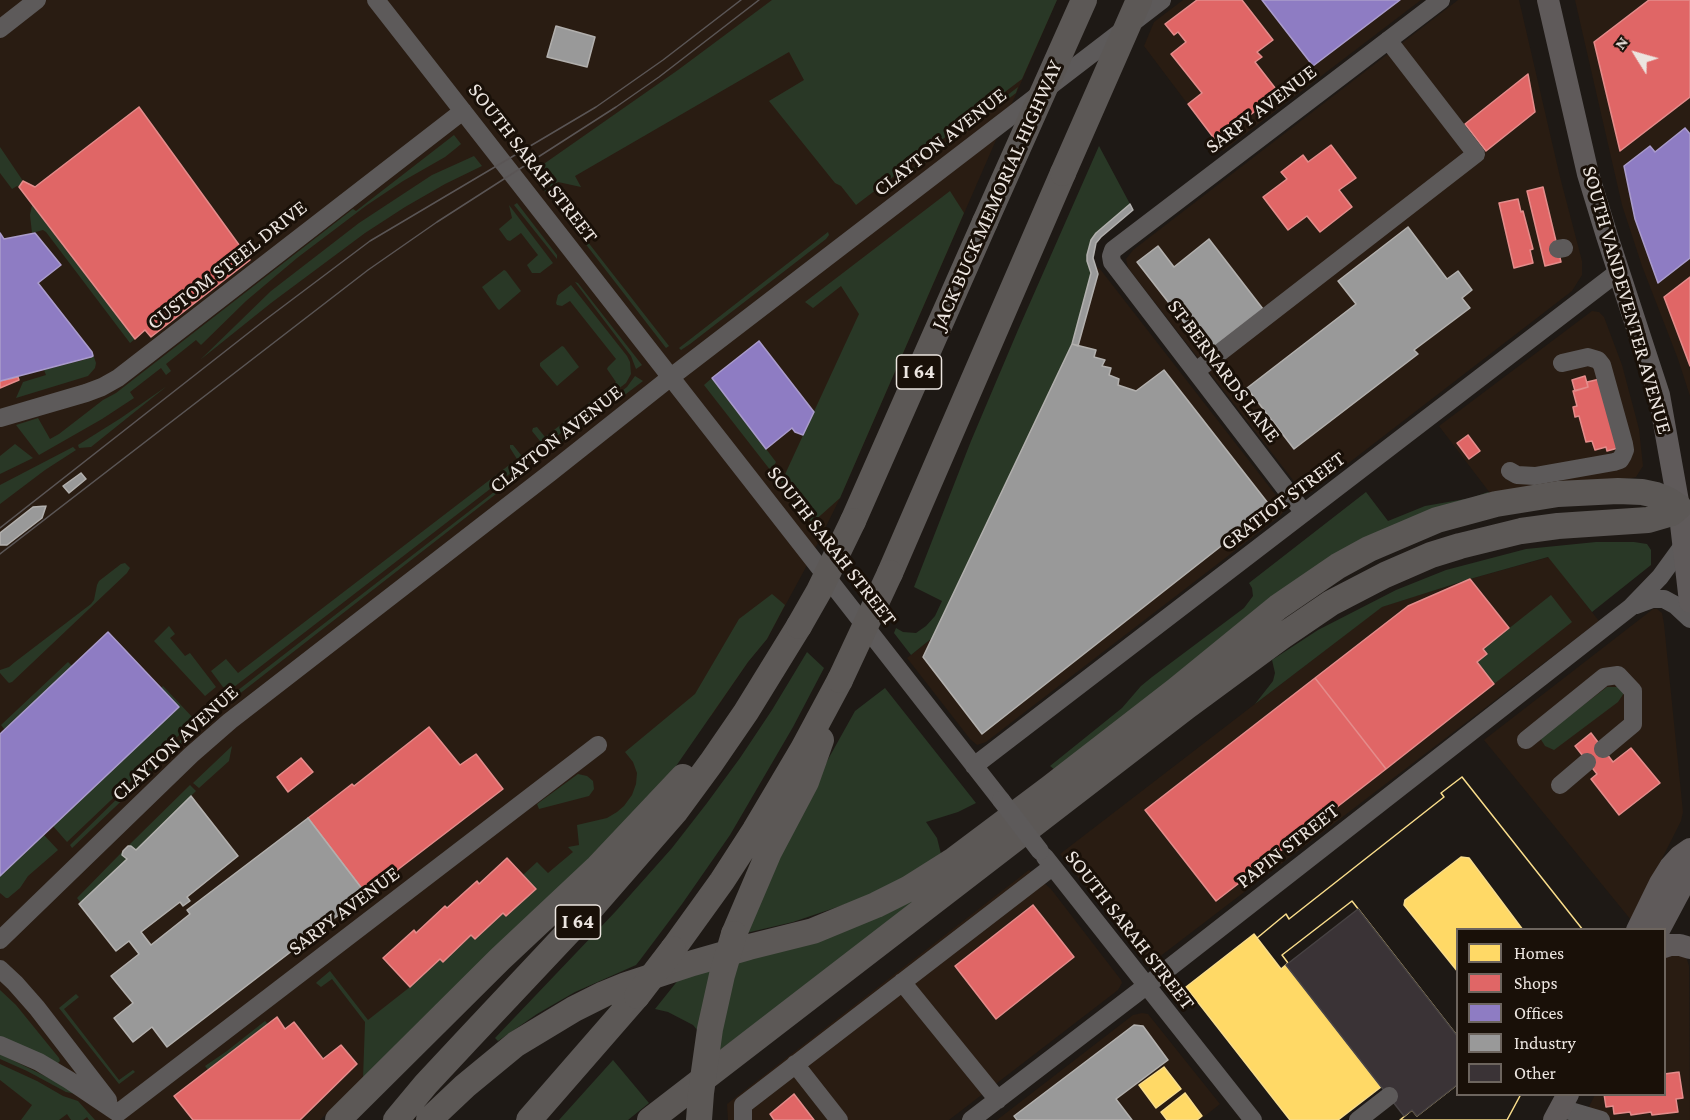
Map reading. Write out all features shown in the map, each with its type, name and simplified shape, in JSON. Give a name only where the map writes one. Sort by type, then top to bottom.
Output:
[{"type":"highway","name":"JACK BUCK MEMORIAL HIGHWAY","points":[[396,1120],[426,1084],[594,905],[681,804],[746,712],[799,626],[853,522],[1084,0]]},
{"type":"highway","name":"I 64","points":[[529,1120],[638,996],[674,949],[755,830],[827,705],[890,573],[1139,0]]},
{"type":"highway","points":[[429,1120],[465,1086],[516,1044],[604,994],[748,946],[813,931],[845,919],[908,889],[954,860],[1050,788],[1278,607],[1338,566],[1369,549],[1437,520],[1496,504],[1527,499],[1618,490],[1656,495],[1685,506]]},
{"type":"highway","points":[[650,1120],[1186,708],[1331,603],[1392,572],[1460,546],[1521,531],[1648,520],[1672,513],[1685,506]]},
{"type":"highway","points":[[699,1120],[710,1029],[734,934],[769,852],[806,782],[820,741],[827,705]]},
{"type":"highway","points":[[338,1120],[469,989],[598,867],[746,712]]},
{"type":"main road","name":"SOUTH VANDEVENTER AVENUE","points":[[1548,0],[1588,174],[1659,395],[1685,506],[1684,544],[1690,602]]},
{"type":"main road","points":[[1638,928],[1670,867],[1690,849]]},
{"type":"main road","points":[[1660,928],[1690,872]]},
{"type":"main road","points":[[1666,947],[1680,945],[1690,948]]},
{"type":"street","points":[[0,29],[37,0]]},
{"type":"street","name":"SOUTH SARAH STREET","points":[[376,0],[1252,1120]]},
{"type":"street","name":"CLAYTON AVENUE","points":[[0,940],[216,732],[671,377],[1162,0]]},
{"type":"street","name":"SARPY AVENUE","points":[[1111,256],[1113,250],[1441,0]]},
{"type":"street","points":[[1196,370],[1476,154],[1388,40]]},
{"type":"street","name":"CUSTOM STEEL DRIVE","points":[[0,418],[86,393],[118,378],[463,111]]},
{"type":"street","name":"ST BERNARDS LANE","points":[[1111,256],[1112,262],[1304,513]]},
{"type":"street","name":"GRATIOT STREET","points":[[974,766],[1618,272]]},
{"type":"street","points":[[1510,471],[1517,475],[1535,476],[1614,462],[1623,455],[1624,444],[1602,365],[1594,358],[1588,357],[1562,363]]},
{"type":"street","name":"PAPIN STREET","points":[[971,1120],[1631,607],[1660,577],[1684,544]]},
{"type":"street","points":[[1631,607],[1652,599],[1664,600],[1675,605],[1690,619]]},
{"type":"street","points":[[1526,740],[1604,676],[1618,675],[1633,691],[1633,724],[1603,749]]},
{"type":"street","name":"SARPY AVENUE","points":[[121,1116],[598,745]]},
{"type":"street","points":[[1560,785],[1587,762]]},
{"type":"street","points":[[743,1120],[743,1105],[1052,867]]},
{"type":"street","points":[[0,969],[31,1001],[121,1116]]},
{"type":"street","points":[[902,982],[998,1100]]},
{"type":"street","points":[[0,1045],[39,1062],[121,1116]]},
{"type":"street","points":[[795,1064],[839,1120]]},
{"type":"street","points":[[1358,1120],[1389,1096]]},
{"type":"street","points":[[1562,1104],[1601,1120]]},
{"type":"shaded area","points":[[0,0],[1057,0],[840,498],[767,639],[748,662],[712,715],[390,1053],[320,1120],[0,1120]]},
{"type":"shaded area","points":[[1183,0],[1421,0],[1223,151],[1144,46],[1154,22]]},
{"type":"shaded area","points":[[1458,0],[1519,0],[1582,261],[1582,275],[1572,291],[1311,492],[1303,493],[1128,268],[1126,259],[1133,250]]},
{"type":"shaded area","points":[[1575,0],[1690,0],[1690,396],[1622,205]]},
{"type":"shaded area","points":[[1087,261],[1100,269],[1282,503],[1283,512],[986,742],[977,745],[907,658],[932,638],[1072,344],[1091,274]]},
{"type":"shaded area","points":[[1592,311],[1599,312],[1604,317],[1622,365],[1639,429],[1643,466],[1636,477],[1632,478],[1594,481],[1493,497],[1439,426]]},
{"type":"shaded area","points":[[1549,557],[1599,621],[1154,961],[1147,963],[1143,960],[1060,854],[1381,607]]},
{"type":"shaded area","points":[[1653,609],[1662,613],[1664,624],[1683,812],[1681,821],[1631,920],[1484,740]]},
{"type":"shaded area","points":[[1029,870],[1051,889],[1121,980],[1122,983],[1118,990],[949,1120],[728,1120],[727,1104]]},
{"type":"shaded area","points":[[1684,954],[1689,966],[1690,1120],[1582,1120],[1594,1096],[1666,1096],[1666,957]]},
{"type":"shaded area","points":[[1148,1014],[1220,1104],[1200,1120],[997,1120],[1133,1015]]},
{"type":"green space","points":[[772,0],[1057,0],[1022,79],[856,205],[841,186],[835,183],[769,101],[804,80],[789,52],[575,176],[581,187],[558,182],[551,187],[538,168],[678,70]]},
{"type":"green space","points":[[1018,87],[1016,93],[881,197],[879,194]]},
{"type":"green space","points":[[454,135],[461,144],[455,149],[367,205],[297,258],[246,301],[201,345],[196,340],[166,364],[171,371],[166,375],[161,368],[130,392],[134,398],[39,455],[16,425],[38,418],[50,439],[59,434],[103,400],[116,393],[353,209],[356,211]]},
{"type":"green space","points":[[1099,146],[1130,204],[1091,240],[1087,261],[1091,273],[1072,344],[932,638],[911,655],[894,633],[896,628],[903,632],[916,633],[935,616],[942,601],[914,587],[971,441]]},
{"type":"green space","points":[[0,147],[23,181],[19,187],[12,189],[0,173]]},
{"type":"green space","points":[[474,156],[482,166],[445,184],[365,233],[271,303],[200,360],[271,291],[359,223],[432,175]]},
{"type":"green space","points":[[533,170],[669,346],[666,348],[530,172]]},
{"type":"green space","points":[[950,191],[964,213],[840,498],[812,523],[781,483],[859,314],[841,286],[813,308],[805,302]]},
{"type":"green space","points":[[517,203],[557,255],[557,259],[514,205]]},
{"type":"green space","points":[[32,205],[135,339],[130,343],[46,232],[43,230],[32,233],[30,215]]},
{"type":"green space","points":[[509,205],[553,263],[540,273],[532,273],[527,265],[538,255],[521,233],[510,241],[499,229],[512,218]]},
{"type":"green space","points":[[828,232],[826,239],[690,344],[681,350],[679,348]]},
{"type":"green space","points":[[504,270],[521,291],[499,310],[482,287]]},
{"type":"green space","points":[[575,282],[642,365],[636,369],[631,356]]},
{"type":"green space","points":[[571,285],[627,356],[631,374],[626,383],[544,446],[532,431],[533,428],[537,427],[545,437],[616,382],[607,369],[616,359],[570,301],[562,306],[556,303],[558,295]]},
{"type":"green space","points":[[562,346],[579,367],[557,386],[540,363]]},
{"type":"green space","points":[[93,354],[95,368],[88,376],[16,398],[23,382],[46,375],[44,370],[91,358]]},
{"type":"green space","points":[[635,376],[643,381],[551,451],[548,450],[627,387]]},
{"type":"green space","points":[[712,378],[776,462],[771,471],[704,385]]},
{"type":"green space","points":[[167,386],[91,447],[79,448],[78,445]]},
{"type":"green space","points":[[15,444],[33,458],[0,474],[0,456]]},
{"type":"green space","points":[[510,445],[513,445],[525,460],[521,465],[234,687],[227,689],[223,687],[211,671],[226,659],[238,673],[517,459]]},
{"type":"green space","points":[[73,447],[76,450],[0,504],[0,485]]},
{"type":"green space","points":[[529,465],[528,469],[220,709],[215,708]]},
{"type":"green space","points":[[1366,492],[1388,521],[1425,506],[1471,498],[1488,492],[1493,497],[1442,508],[1056,771],[1050,766],[1122,708],[1152,677],[1244,608],[1253,596],[1249,583]]},
{"type":"green space","points":[[1596,542],[1647,544],[1651,550],[1651,565],[1592,612],[1548,557],[1382,607],[1255,704],[1273,681],[1275,673],[1272,660],[1318,630],[1396,590],[1446,570],[1526,549]]},
{"type":"green space","points":[[125,563],[130,568],[127,573],[9,683],[0,670],[9,667],[91,604],[99,581]]},
{"type":"green space","points":[[772,594],[785,605],[767,639],[748,662],[674,769],[640,810],[363,1079],[365,1022],[332,979],[321,987],[316,983],[330,971],[368,1020],[410,987],[440,959],[443,962],[471,935],[475,939],[503,913],[506,916],[535,889],[523,875],[537,862],[548,873],[573,852],[568,847],[579,845],[577,825],[607,818],[624,806],[632,795],[637,773],[633,762],[625,752],[695,694],[739,619]]},
{"type":"green space","points":[[1551,595],[1572,622],[1494,684],[1477,662],[1487,654],[1483,649]]},
{"type":"green space","points":[[169,626],[175,634],[170,638],[185,656],[190,653],[216,687],[205,696],[154,641]]},
{"type":"green space","points":[[807,652],[824,668],[793,727],[730,835],[640,960],[636,965],[575,992],[537,1014],[498,1041],[495,1038],[616,911],[672,848],[740,758]]},
{"type":"green space","points":[[68,662],[72,666],[5,730],[1,725]]},
{"type":"green space","points":[[163,686],[195,720],[67,842],[53,826],[179,707],[161,688]]},
{"type":"green space","points":[[1607,687],[1618,687],[1624,693],[1618,702],[1554,750],[1545,746],[1540,738]]},
{"type":"green space","points":[[885,688],[976,803],[958,812],[926,822],[937,838],[942,858],[858,900],[793,922],[746,933],[783,840],[855,711]]},
{"type":"green space","points":[[198,724],[198,728],[72,848],[70,845]]},
{"type":"green space","points":[[232,746],[229,761],[199,788],[193,783]]},
{"type":"green space","points":[[578,774],[587,776],[593,781],[594,789],[589,796],[539,809],[537,804]]},
{"type":"green space","points":[[190,785],[196,791],[136,850],[128,846]]},
{"type":"green space","points":[[44,835],[58,850],[28,876],[20,888],[6,898],[0,893],[0,876]]},
{"type":"green space","points":[[123,851],[127,859],[81,903],[77,898]]},
{"type":"green space","points":[[938,881],[827,972],[717,1052],[737,960]]},
{"type":"green space","points":[[712,970],[698,1031],[693,1025],[668,1012],[655,1009],[679,979]]},
{"type":"green space","points":[[0,990],[16,1005],[59,1058],[60,1061],[57,1064],[0,1039]]},
{"type":"green space","points":[[76,994],[79,997],[64,1009],[119,1080],[133,1070],[135,1072],[119,1084],[59,1008]]},
{"type":"green space","points":[[265,1021],[268,1024],[208,1070],[205,1066]]},
{"type":"green space","points":[[0,1054],[59,1083],[76,1094],[66,1092],[0,1059]]},
{"type":"green space","points":[[613,1060],[649,1103],[628,1120],[559,1120]]},
{"type":"green space","points":[[0,1064],[63,1096],[78,1101],[95,1120],[89,1120],[87,1117],[83,1120],[71,1120],[67,1114],[59,1120],[21,1120],[32,1105],[0,1080]]},
{"type":"building: Homes","points":[[1462,777],[1581,928],[1522,928],[1469,858],[1461,857],[1405,900],[1404,905],[1456,970],[1456,1034],[1352,901],[1282,955],[1288,963],[1281,969],[1257,938],[1286,914],[1289,919],[1444,797],[1441,793]]},
{"type":"building: Homes","points":[[1462,777],[1581,928],[1456,928],[1456,1034],[1352,901],[1282,955],[1288,963],[1281,969],[1257,938],[1286,914],[1289,919],[1444,797],[1441,793]]},
{"type":"building: Homes","points":[[1254,934],[1281,969],[1286,965],[1381,1087],[1338,1120],[1290,1120],[1186,987]]},
{"type":"building: Homes","points":[[1164,1067],[1181,1089],[1156,1108],[1139,1085]]},
{"type":"building: Homes","points":[[1456,1086],[1456,1096],[1520,1096],[1507,1120],[1400,1120],[1412,1110],[1417,1116]]},
{"type":"building: Homes","points":[[1456,1086],[1456,1096],[1520,1096],[1507,1120],[1400,1120],[1412,1110],[1417,1116]]},
{"type":"building: Homes","points":[[1185,1093],[1202,1116],[1197,1120],[1167,1120],[1161,1112]]},
{"type":"building: Shops","points":[[1197,0],[1242,0],[1273,40],[1257,52],[1262,57],[1255,62],[1279,93],[1216,141],[1188,104],[1202,93],[1171,54],[1186,42],[1178,32],[1174,35],[1165,24]]},
{"type":"building: Shops","points":[[1649,0],[1690,0],[1690,97],[1620,151],[1594,42]]},
{"type":"building: Shops","points":[[1528,74],[1535,112],[1486,151],[1465,124]]},
{"type":"building: Shops","points":[[139,107],[250,260],[151,337],[145,330],[135,339],[19,187],[23,181],[35,187]]},
{"type":"building: Shops","points":[[1331,145],[1356,178],[1339,190],[1352,207],[1320,232],[1307,216],[1288,230],[1263,197],[1287,179],[1281,172],[1303,155],[1308,162]]},
{"type":"building: Shops","points":[[1543,187],[1561,262],[1545,266],[1527,191]]},
{"type":"building: Shops","points":[[1518,199],[1533,249],[1530,250],[1533,263],[1514,268],[1499,203]]},
{"type":"building: Shops","points":[[1690,277],[1690,366],[1664,297]]},
{"type":"building: Shops","points":[[1585,376],[1588,387],[1575,391],[1572,380]]},
{"type":"building: Shops","points":[[18,377],[19,380],[0,388],[0,381]]},
{"type":"building: Shops","points":[[1600,379],[1618,448],[1607,451],[1606,447],[1595,450],[1592,441],[1586,442],[1579,416],[1575,417],[1573,407],[1577,406],[1573,391],[1588,387],[1587,382]]},
{"type":"building: Shops","points":[[1468,435],[1480,451],[1469,459],[1457,443]]},
{"type":"building: Shops","points":[[1470,579],[1509,628],[1483,649],[1487,654],[1477,662],[1494,684],[1386,769],[1315,678],[1408,606]]},
{"type":"building: Shops","points":[[1315,678],[1386,769],[1216,901],[1145,810]]},
{"type":"building: Shops","points":[[429,727],[460,765],[476,754],[503,789],[366,894],[308,818],[352,784],[354,786]]},
{"type":"building: Shops","points":[[1591,733],[1613,762],[1631,748],[1660,783],[1619,815],[1591,779],[1597,774],[1575,746]]},
{"type":"building: Shops","points":[[301,758],[313,772],[288,792],[277,777]]},
{"type":"building: Shops","points":[[507,858],[536,889],[506,916],[503,913],[475,939],[471,935],[443,962],[440,959],[410,987],[383,958],[414,930],[416,933],[477,881],[479,884]]},
{"type":"building: Shops","points":[[1033,905],[1074,957],[996,1019],[955,966]]},
{"type":"building: Shops","points":[[277,1017],[285,1029],[294,1022],[323,1059],[341,1045],[357,1064],[300,1120],[193,1120],[174,1096]]},
{"type":"building: Shops","points":[[1679,1072],[1683,1098],[1676,1099],[1678,1112],[1652,1115],[1651,1112],[1631,1115],[1630,1112],[1614,1114],[1613,1106],[1606,1107],[1604,1096],[1666,1096],[1666,1074]]},
{"type":"building: Shops","points":[[794,1094],[814,1120],[774,1120],[770,1114]]},
{"type":"building: Offices","points":[[1262,0],[1400,0],[1313,66]]},
{"type":"building: Offices","points":[[1685,128],[1690,134],[1690,258],[1658,283],[1635,219],[1624,166],[1650,146],[1655,152]]},
{"type":"building: Offices","points":[[0,233],[4,239],[35,233],[61,265],[38,283],[93,356],[0,381]]},
{"type":"building: Offices","points":[[759,341],[814,412],[803,435],[792,428],[766,449],[712,378]]},
{"type":"building: Offices","points":[[108,632],[179,707],[0,876],[0,734]]},
{"type":"building: Industry","points":[[556,26],[595,37],[587,67],[547,57]]},
{"type":"building: Industry","points":[[1130,204],[1133,210],[1096,243],[1093,258],[1098,274],[1078,346],[1072,344],[1091,273],[1087,255],[1091,240]]},
{"type":"building: Industry","points":[[1408,227],[1447,279],[1458,271],[1472,290],[1462,298],[1470,308],[1414,350],[1418,354],[1294,449],[1247,388],[1356,304],[1338,281]]},
{"type":"building: Industry","points":[[1209,239],[1263,309],[1207,352],[1137,262],[1158,246],[1174,267]]},
{"type":"building: Industry","points":[[1072,344],[1096,350],[1094,357],[1105,360],[1102,366],[1111,368],[1109,375],[1119,379],[1118,385],[1136,391],[1164,370],[1271,507],[982,734],[923,657]]},
{"type":"building: Industry","points":[[81,473],[86,479],[69,493],[63,486]]},
{"type":"building: Industry","points":[[46,506],[42,518],[7,545],[0,545],[0,533],[33,507]]},
{"type":"building: Industry","points":[[191,796],[238,856],[187,897],[190,901],[183,906],[180,902],[141,932],[151,945],[190,914],[187,910],[308,818],[366,894],[167,1047],[152,1027],[133,1042],[114,1018],[133,1003],[111,976],[139,954],[129,941],[116,951],[79,904],[127,859],[122,855],[128,846],[136,850]]},
{"type":"building: Industry","points":[[1134,1025],[1143,1026],[1168,1060],[1116,1099],[1132,1120],[1017,1120],[1014,1116]]},
{"type":"building: Other","points":[[1358,909],[1456,1034],[1456,1086],[1417,1116],[1412,1110],[1404,1116],[1286,965]]},
{"type":"tram line","points":[[0,528],[265,320],[370,241],[596,107],[663,60],[741,0]]},
{"type":"tram line","points":[[0,554],[368,270],[437,222],[616,107],[759,0]]}]
